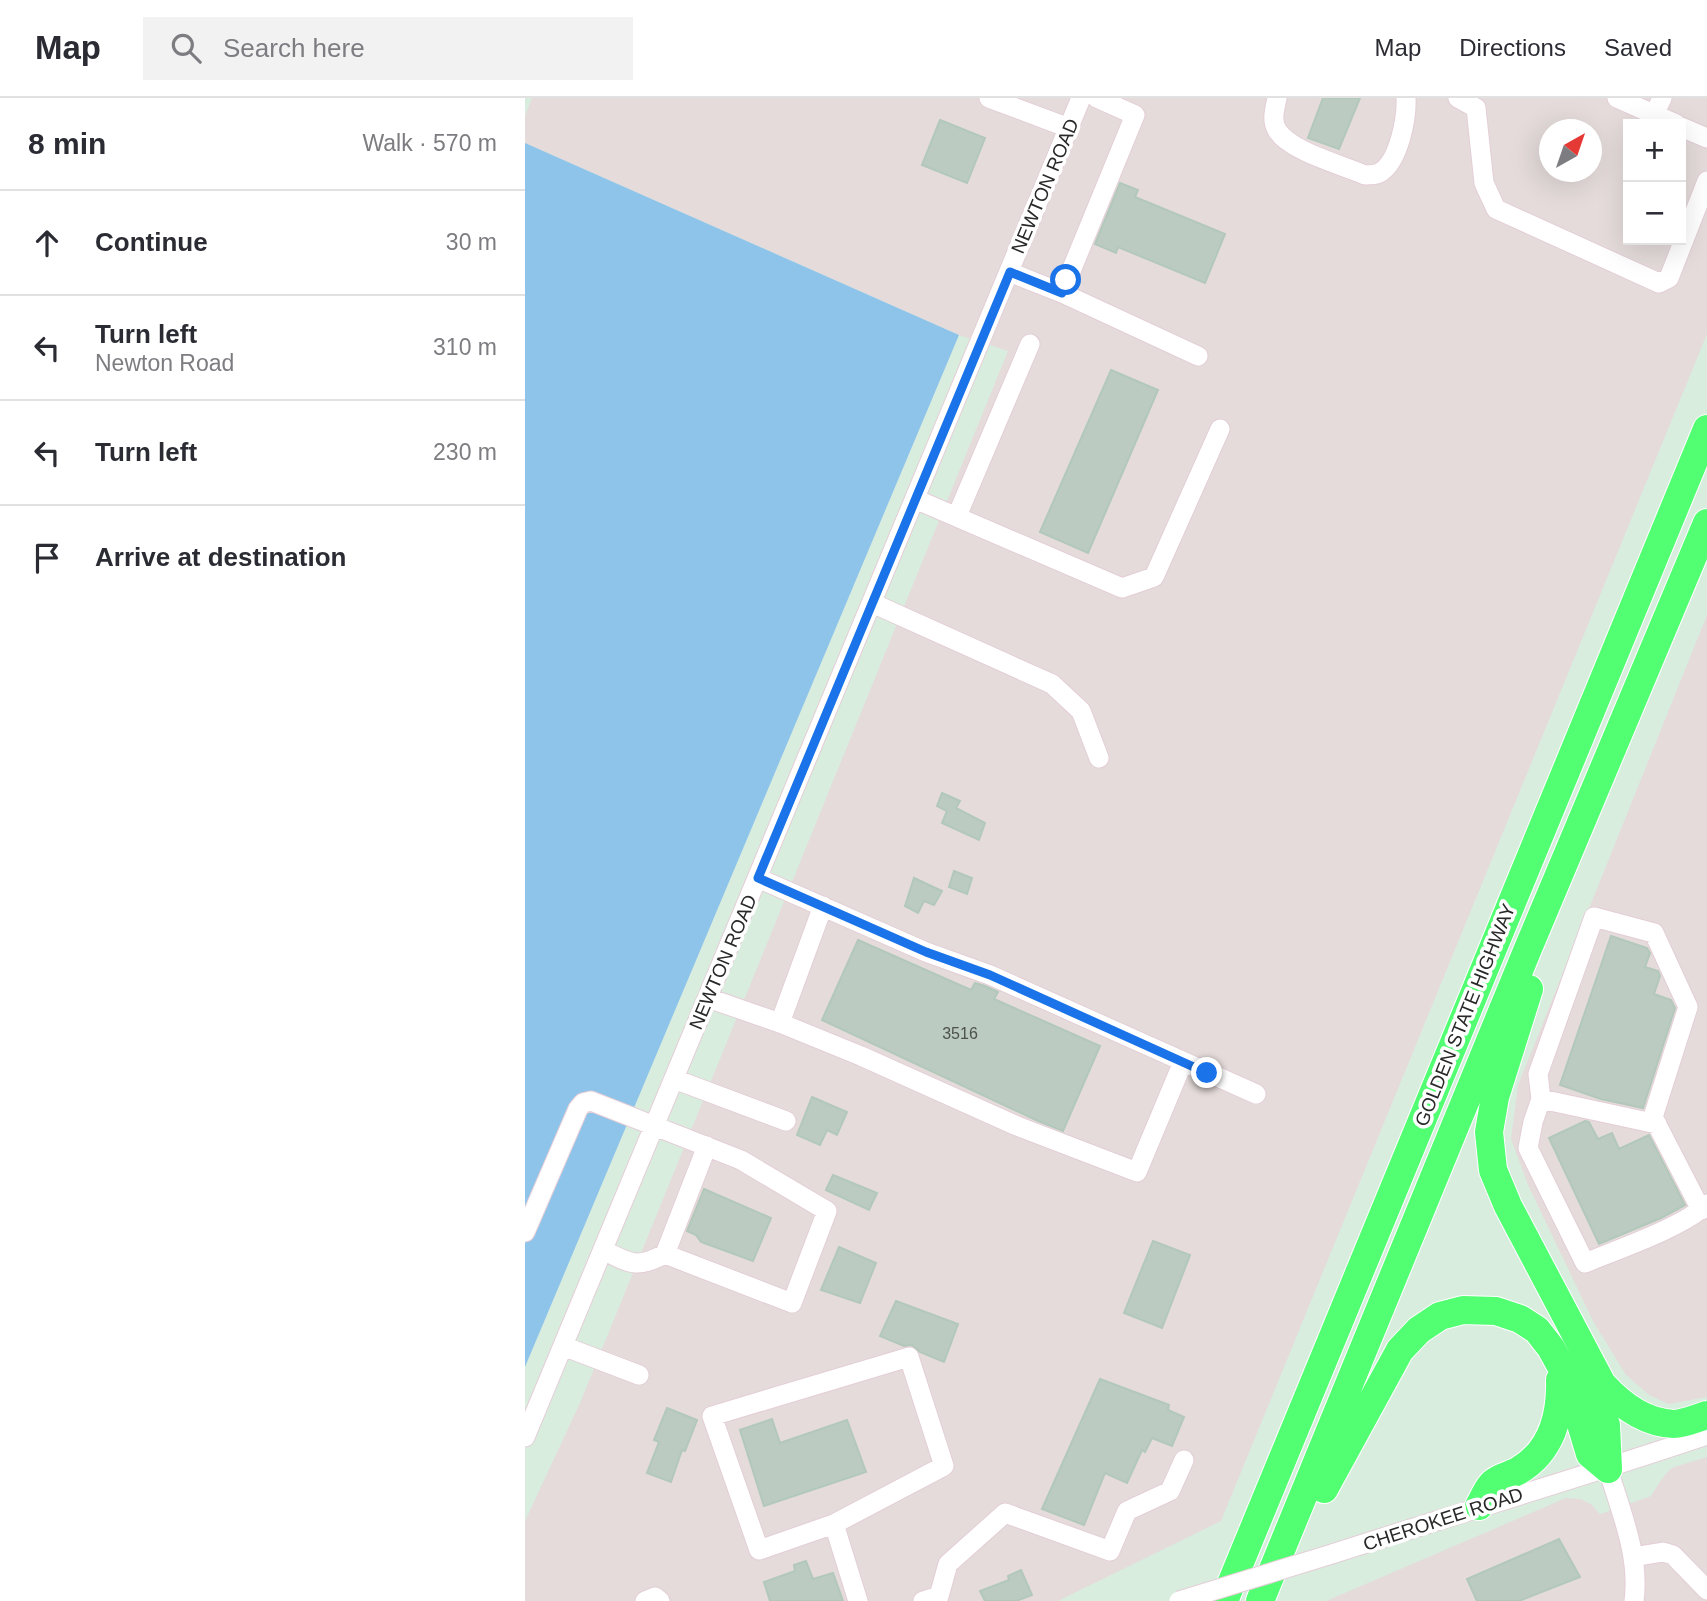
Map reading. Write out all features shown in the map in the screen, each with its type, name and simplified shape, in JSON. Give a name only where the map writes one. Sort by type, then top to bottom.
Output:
[{"type":"highway","name":"GOLDEN STATE HIGHWAY","points":[[1224,1596],[1707,429]]},
{"type":"highway","name":"GOLDEN STATE HIGHWAY","points":[[1261,1601],[1527,951],[1707,523]]},
{"type":"highway","points":[[1479,1506],[1493,1483],[1520,1470],[1539,1454],[1549,1439],[1559,1416],[1572,1360],[1493,1170],[1489,1132],[1495,1097],[1535,972],[1527,951]]},
{"type":"highway","points":[[1288,1535],[1312,1511],[1400,1350],[1419,1330],[1440,1316],[1463,1310],[1496,1311],[1520,1319],[1537,1330],[1552,1349],[1572,1360],[1602,1384],[1618,1402],[1648,1419],[1676,1424],[1707,1415]]},
{"type":"highway","points":[[1572,1360],[1567,1377],[1590,1454],[1608,1469]]},
{"type":"street","points":[[989,98],[1016,103],[1069,128]]},
{"type":"street","name":"NEWTON ROAD","points":[[525,1437],[529,1415],[563,1346],[1081,98]]},
{"type":"street","points":[[1062,293],[1135,115],[1097,98]]},
{"type":"street","points":[[1277,98],[1273,114],[1276,128],[1291,145],[1365,174],[1375,175],[1391,162],[1407,114],[1406,98]]},
{"type":"street","points":[[1458,98],[1476,108],[1484,183],[1496,209],[1659,283],[1669,278],[1707,181]]},
{"type":"street","points":[[1617,98],[1658,106],[1671,119]]},
{"type":"street","points":[[1686,129],[1707,138]]},
{"type":"street","points":[[1010,272],[1198,356]]},
{"type":"street","points":[[957,516],[1030,344]]},
{"type":"street","points":[[915,499],[1122,588],[1154,577],[1220,429]]},
{"type":"street","points":[[872,603],[1052,684],[1081,711],[1099,758]]},
{"type":"street","points":[[758,878],[926,952],[990,975],[1256,1094]]},
{"type":"street","points":[[780,1023],[823,906]]},
{"type":"street","points":[[1594,917],[1654,933],[1688,1007],[1653,1117],[1704,1207],[1668,1228],[1585,1264],[1528,1148],[1541,1099],[1538,1074],[1594,917]]},
{"type":"street","points":[[708,998],[780,1023],[1017,1126],[1137,1172],[1183,1062]]},
{"type":"street","points":[[674,1079],[786,1121]]},
{"type":"street","points":[[1541,1099],[1657,1124]]},
{"type":"street","points":[[525,1231],[531,1203],[578,1109],[583,1102],[591,1101],[741,1160],[827,1211],[792,1304],[665,1254]]},
{"type":"street","points":[[603,1250],[624,1260],[645,1265],[665,1254],[707,1146]]},
{"type":"street","points":[[563,1346],[639,1375]]},
{"type":"street","points":[[909,1357],[944,1466],[834,1524],[759,1550],[712,1416],[909,1357]]},
{"type":"street","name":"CHEROKEE ROAD","points":[[1179,1601],[1479,1506],[1608,1469],[1707,1435]]},
{"type":"street","points":[[923,1601],[939,1596],[948,1564],[1005,1513],[1110,1551],[1127,1511],[1170,1491],[1184,1460]]},
{"type":"street","points":[[1608,1469],[1633,1557],[1636,1583],[1634,1601]]},
{"type":"street","points":[[834,1524],[858,1601]]},
{"type":"street","points":[[1633,1557],[1663,1552],[1673,1555],[1707,1590]]},
{"type":"street","points":[[645,1601],[655,1597],[660,1601]]},
{"type":"shaded area","points":[[532,98],[1707,98],[1707,334],[1221,1521],[1058,1601],[525,1601],[525,1521],[580,1403],[1008,351],[959,335],[525,143],[525,116]]},
{"type":"shaded area","points":[[525,143],[959,335],[525,1367]]},
{"type":"shaded area","points":[[1707,615],[1707,1397],[1669,1404],[1649,1395],[1626,1375],[1593,1321],[1528,1185],[1511,1139],[1518,1085]]},
{"type":"shaded area","points":[[1707,1457],[1707,1601],[1326,1601],[1566,1498],[1580,1499],[1591,1504],[1600,1514],[1651,1496],[1671,1468]]},
{"type":"building","points":[[1323,98],[1360,98],[1339,149],[1308,138]]},
{"type":"building","points":[[940,120],[985,138],[967,183],[922,165]]},
{"type":"building","points":[[1120,183],[1138,190],[1135,197],[1225,234],[1205,283],[1118,247],[1116,253],[1095,244]]},
{"type":"building","points":[[1111,370],[1158,390],[1088,553],[1040,532]]},
{"type":"building","points":[[942,793],[960,801],[956,808],[985,823],[979,840],[942,823],[947,811],[937,806]]},
{"type":"building","points":[[954,871],[972,878],[967,894],[949,887]]},
{"type":"building","points":[[914,878],[942,891],[934,905],[924,901],[918,913],[905,906]]},
{"type":"building","points":[[1611,936],[1647,948],[1650,953],[1645,967],[1658,971],[1660,976],[1654,994],[1671,1000],[1675,1008],[1643,1108],[1601,1099],[1560,1085]]},
{"type":"building","points":[[858,940],[971,990],[975,983],[985,986],[998,992],[994,999],[1100,1046],[1063,1131],[822,1020]]},
{"type":"building","points":[[812,1097],[847,1112],[837,1135],[827,1130],[820,1145],[797,1135]]},
{"type":"building","points":[[1585,1121],[1589,1122],[1598,1139],[1612,1133],[1619,1149],[1649,1135],[1685,1205],[1599,1244],[1549,1138]]},
{"type":"building","points":[[833,1175],[877,1193],[869,1210],[826,1190]]},
{"type":"building","points":[[704,1189],[771,1218],[753,1261],[701,1242],[696,1235],[687,1231]]},
{"type":"building","points":[[1153,1241],[1190,1255],[1162,1328],[1124,1313]]},
{"type":"building","points":[[839,1247],[876,1263],[860,1303],[821,1290]]},
{"type":"building","points":[[896,1301],[958,1324],[944,1362],[920,1352],[912,1345],[904,1346],[880,1336]]},
{"type":"building","points":[[1100,1379],[1169,1405],[1168,1410],[1184,1417],[1172,1446],[1152,1438],[1145,1452],[1142,1450],[1127,1483],[1105,1473],[1084,1525],[1042,1509]]},
{"type":"building","points":[[667,1408],[697,1420],[685,1451],[682,1450],[671,1482],[647,1473],[659,1442],[654,1440]]},
{"type":"building","points":[[772,1419],[780,1443],[847,1420],[866,1472],[764,1506],[740,1430]]},
{"type":"building","points":[[1559,1539],[1580,1577],[1519,1601],[1477,1601],[1467,1579]]},
{"type":"building","points":[[806,1561],[813,1579],[833,1573],[843,1601],[770,1601],[764,1582],[795,1571],[794,1565]]},
{"type":"building","points":[[1021,1570],[1032,1595],[1016,1601],[985,1601],[980,1591],[1009,1580],[1008,1576]]},
{"type":"route","points":[[1066,280],[1062,293],[1010,272],[758,878],[926,952],[990,975],[1207,1073]]}]
